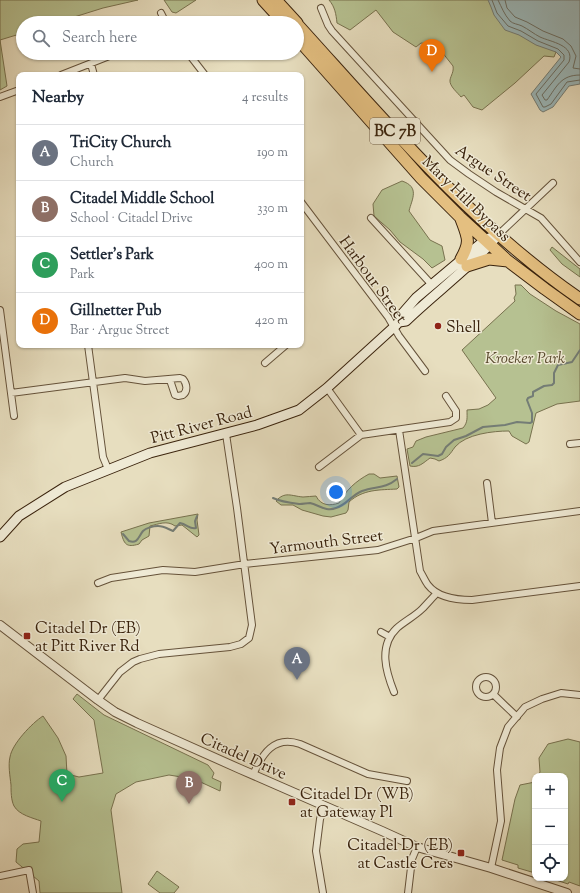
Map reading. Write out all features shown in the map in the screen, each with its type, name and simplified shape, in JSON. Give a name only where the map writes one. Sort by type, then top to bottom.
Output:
[{"type":"highway","points":[[263,0],[278,16]]},
{"type":"highway","name":"Mary Hill Bypass","points":[[276,0],[291,16]]},
{"type":"highway","name":"Mary Hill Bypass","points":[[304,31],[451,190],[498,235],[580,299]]},
{"type":"highway","name":"Mary Hill Bypass","points":[[304,46],[421,178],[460,217],[508,260],[580,314]]},
{"type":"highway","points":[[460,217],[468,241],[464,262],[489,259],[508,260]]},
{"type":"main road","name":"Pitt River Road","points":[[0,537],[14,520],[30,508],[66,487],[150,453],[275,420],[304,406],[327,388],[397,324],[402,314],[416,298],[498,235]]},
{"type":"main road","name":"Pitt River Road","points":[[397,324],[406,321],[433,296],[464,262]]},
{"type":"main road","points":[[432,285],[433,296]]},
{"type":"street","name":"Argue Street","points":[[321,8],[332,31],[444,154],[469,174],[545,223],[580,262]]},
{"type":"street","points":[[69,72],[100,60]]},
{"type":"street","points":[[193,60],[203,72]]},
{"type":"street","points":[[91,64],[93,72]]},
{"type":"street","points":[[0,97],[16,91]]},
{"type":"street","name":"Pitt River Road","points":[[498,235],[553,183]]},
{"type":"street","name":"Harbour Street","points":[[304,206],[388,317],[397,324],[425,371]]},
{"type":"street","points":[[371,218],[432,285]]},
{"type":"street","points":[[0,310],[14,416]]},
{"type":"street","points":[[88,348],[103,456],[108,469]]},
{"type":"street","points":[[265,363],[282,348]]},
{"type":"street","points":[[11,393],[125,378],[143,381],[170,380]]},
{"type":"street","points":[[327,388],[362,435]]},
{"type":"street","points":[[320,467],[362,435],[450,422],[456,418],[456,410],[446,396]]},
{"type":"street","points":[[399,430],[420,571],[428,585],[437,593],[456,600],[472,600],[580,586]]},
{"type":"street","points":[[98,700],[120,672],[140,658],[159,654],[230,647],[241,644],[250,638],[252,626],[226,434]]},
{"type":"street","points":[[570,444],[580,443]]},
{"type":"street","points":[[487,483],[492,523]]},
{"type":"street","name":"Yarmouth Street","points":[[98,583],[111,578],[163,570],[195,572],[244,564],[378,550],[433,531],[580,511]]},
{"type":"street","points":[[394,692],[387,673],[385,657],[387,642],[396,629],[422,610],[437,593]]},
{"type":"street","name":"Citadel Drive","points":[[0,624],[98,700],[115,712],[137,723],[417,847],[491,868],[567,893]]},
{"type":"street","points":[[380,632],[390,637]]},
{"type":"street","points":[[491,868],[501,821],[497,770],[500,748],[508,727],[525,707],[542,699],[561,693],[580,695]]},
{"type":"street","points":[[493,694],[517,717]]},
{"type":"street","points":[[253,774],[266,751],[277,744],[290,742],[300,744],[368,774],[407,781]]},
{"type":"street","points":[[323,893],[316,851],[320,819],[324,806]]},
{"type":"street","points":[[408,893],[412,859],[417,847]]},
{"type":"street","points":[[0,876],[29,870],[33,893]]},
{"type":"green space","points":[[0,0],[138,0],[77,16],[16,16],[16,35],[0,40]]},
{"type":"green space","points":[[164,0],[196,0],[176,13],[172,12]]},
{"type":"green space","points":[[329,0],[524,0],[556,52],[554,57],[544,56],[515,83],[482,110],[473,107],[464,95],[461,97],[452,87],[450,80],[453,72],[453,66],[434,42],[430,46],[428,44],[421,43],[416,47],[393,32],[376,10],[350,30],[337,23],[333,5]]},
{"type":"green space","points":[[0,40],[7,86],[0,90]]},
{"type":"green space","points":[[402,181],[408,184],[413,190],[413,198],[409,211],[430,240],[442,246],[445,260],[432,268],[423,259],[400,242],[390,230],[374,216],[373,204],[382,190]]},
{"type":"green space","points":[[552,247],[580,269],[580,277],[562,264],[550,250]]},
{"type":"green space","name":"Kroeker Park","points":[[515,285],[521,285],[530,294],[556,311],[580,324],[580,401],[557,404],[536,413],[529,442],[526,444],[512,436],[509,431],[480,434],[460,443],[445,459],[439,461],[430,458],[418,466],[410,466],[407,449],[413,447],[416,441],[463,428],[467,418],[467,410],[479,409],[488,405],[496,398],[462,350],[515,301]]},
{"type":"green space","points":[[369,474],[374,474],[380,478],[397,476],[399,487],[397,489],[366,492],[349,502],[346,513],[331,517],[302,510],[293,505],[281,505],[276,501],[282,496],[288,495],[303,497],[316,496],[320,502],[326,504],[332,505],[339,503],[352,486]]},
{"type":"green space","points":[[198,514],[197,520],[199,535],[197,537],[182,525],[175,526],[169,523],[163,523],[150,526],[149,536],[142,540],[139,544],[131,546],[126,544],[123,540],[121,532],[149,523]]},
{"type":"green space","points":[[77,694],[104,715],[208,765],[214,773],[212,778],[221,782],[220,791],[194,779],[169,775],[136,782],[116,794],[111,810],[122,893],[40,893],[39,881],[16,862],[17,849],[23,844],[39,842],[41,821],[19,812],[14,806],[12,798],[9,760],[14,746],[28,729],[43,716],[58,738],[66,756],[67,774],[79,777],[103,773],[94,720],[73,699]]},
{"type":"green space","points":[[568,739],[580,742],[580,886],[569,882],[568,884],[559,881],[568,881],[568,773],[540,773],[539,758],[548,744]]},
{"type":"green space","points":[[532,783],[532,872],[518,868],[518,865],[502,860],[515,799],[520,785]]},
{"type":"green space","points":[[157,871],[179,887],[174,893],[160,893],[148,884]]},
{"type":"water","points":[[488,0],[580,0],[580,84],[569,86],[553,107],[543,112],[540,110],[531,94],[561,57],[556,52],[536,45],[519,35],[505,30],[494,15]]},
{"type":"waterway","points":[[412,463],[423,454],[438,456],[442,454],[446,447],[454,440],[466,436],[483,427],[505,425],[517,422],[532,422],[532,413],[527,400],[528,398],[533,396],[533,392],[544,386],[552,385],[554,383],[554,373],[558,365],[572,362],[580,350]]},
{"type":"waterway","points":[[273,498],[300,504],[310,503],[326,509],[332,509],[340,507],[362,491],[384,486],[397,479]]},
{"type":"waterway","points":[[123,534],[129,541],[134,542],[143,531],[152,527],[162,526],[173,531],[180,523],[196,528],[195,521],[197,516]]},
{"type":"place","name":"Gillnetter Pub","points":[[432,72]]},
{"type":"place","name":"Shell","points":[[438,326]]},
{"type":"place","name":"Citadel Dr (EB) at Pitt River Rd","points":[[27,636]]},
{"type":"place","name":"TriCity Church","points":[[297,680]]},
{"type":"place","name":"Settler's Park","points":[[62,802]]},
{"type":"place","name":"Citadel Dr (WB) at Gateway Pl","points":[[292,802]]},
{"type":"place","name":"Citadel Middle School","points":[[189,804]]},
{"type":"place","name":"Citadel Dr (EB) at Castle Cres","points":[[461,853]]}]
